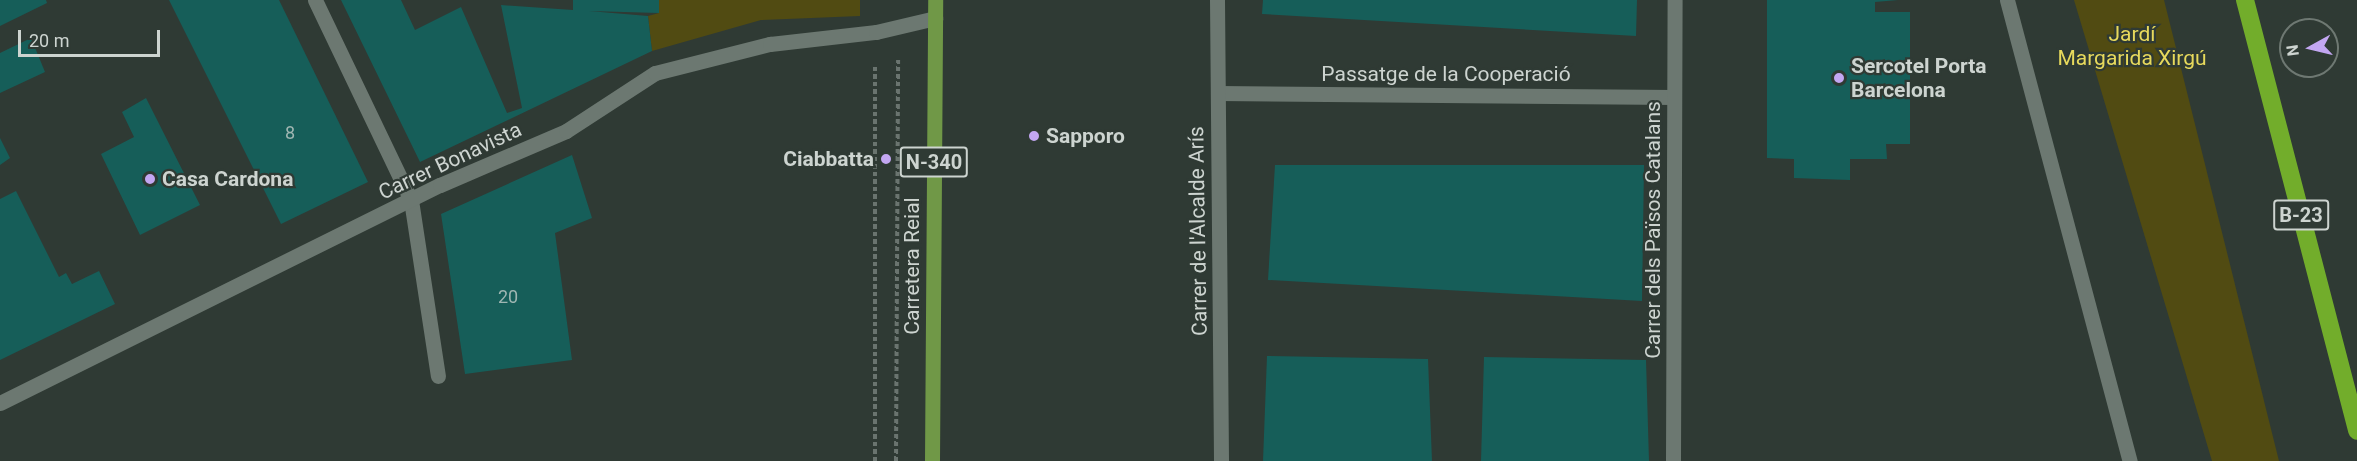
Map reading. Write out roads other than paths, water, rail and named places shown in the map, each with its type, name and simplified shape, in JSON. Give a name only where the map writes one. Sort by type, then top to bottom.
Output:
[{"type":"highway","name":"B-23","points":[[2245,0],[2357,431]]},
{"type":"main road","name":"Carretera Reial","points":[[932,461],[935,0]]},
{"type":"street","points":[[315,0],[411,200],[438,376]]},
{"type":"street","name":"Carrer de l'Alcalde Arís","points":[[1217,0],[1221,461]]},
{"type":"street","name":"Carrer dels Països Catalans","points":[[1673,461],[1675,0]]},
{"type":"street","points":[[2007,0],[2130,461]]},
{"type":"street","name":"Carrer Bonavista","points":[[0,403],[411,200],[566,131],[655,73],[771,44],[876,32],[935,18]]},
{"type":"street","name":"Passatge de la Cooperació","points":[[1218,93],[1674,97]]},
{"type":"place","name":"Sercotel Porta Barcelona","points":[[1839,78]]},
{"type":"place","name":"Sapporo","points":[[1034,136]]},
{"type":"place","name":"Ciabbatta","points":[[886,159]]},
{"type":"place","name":"Casa Cardona","points":[[150,179]]},
{"type":"park label","name":"Jardí Margarida Xirgú","points":[[2132,46]]}]
